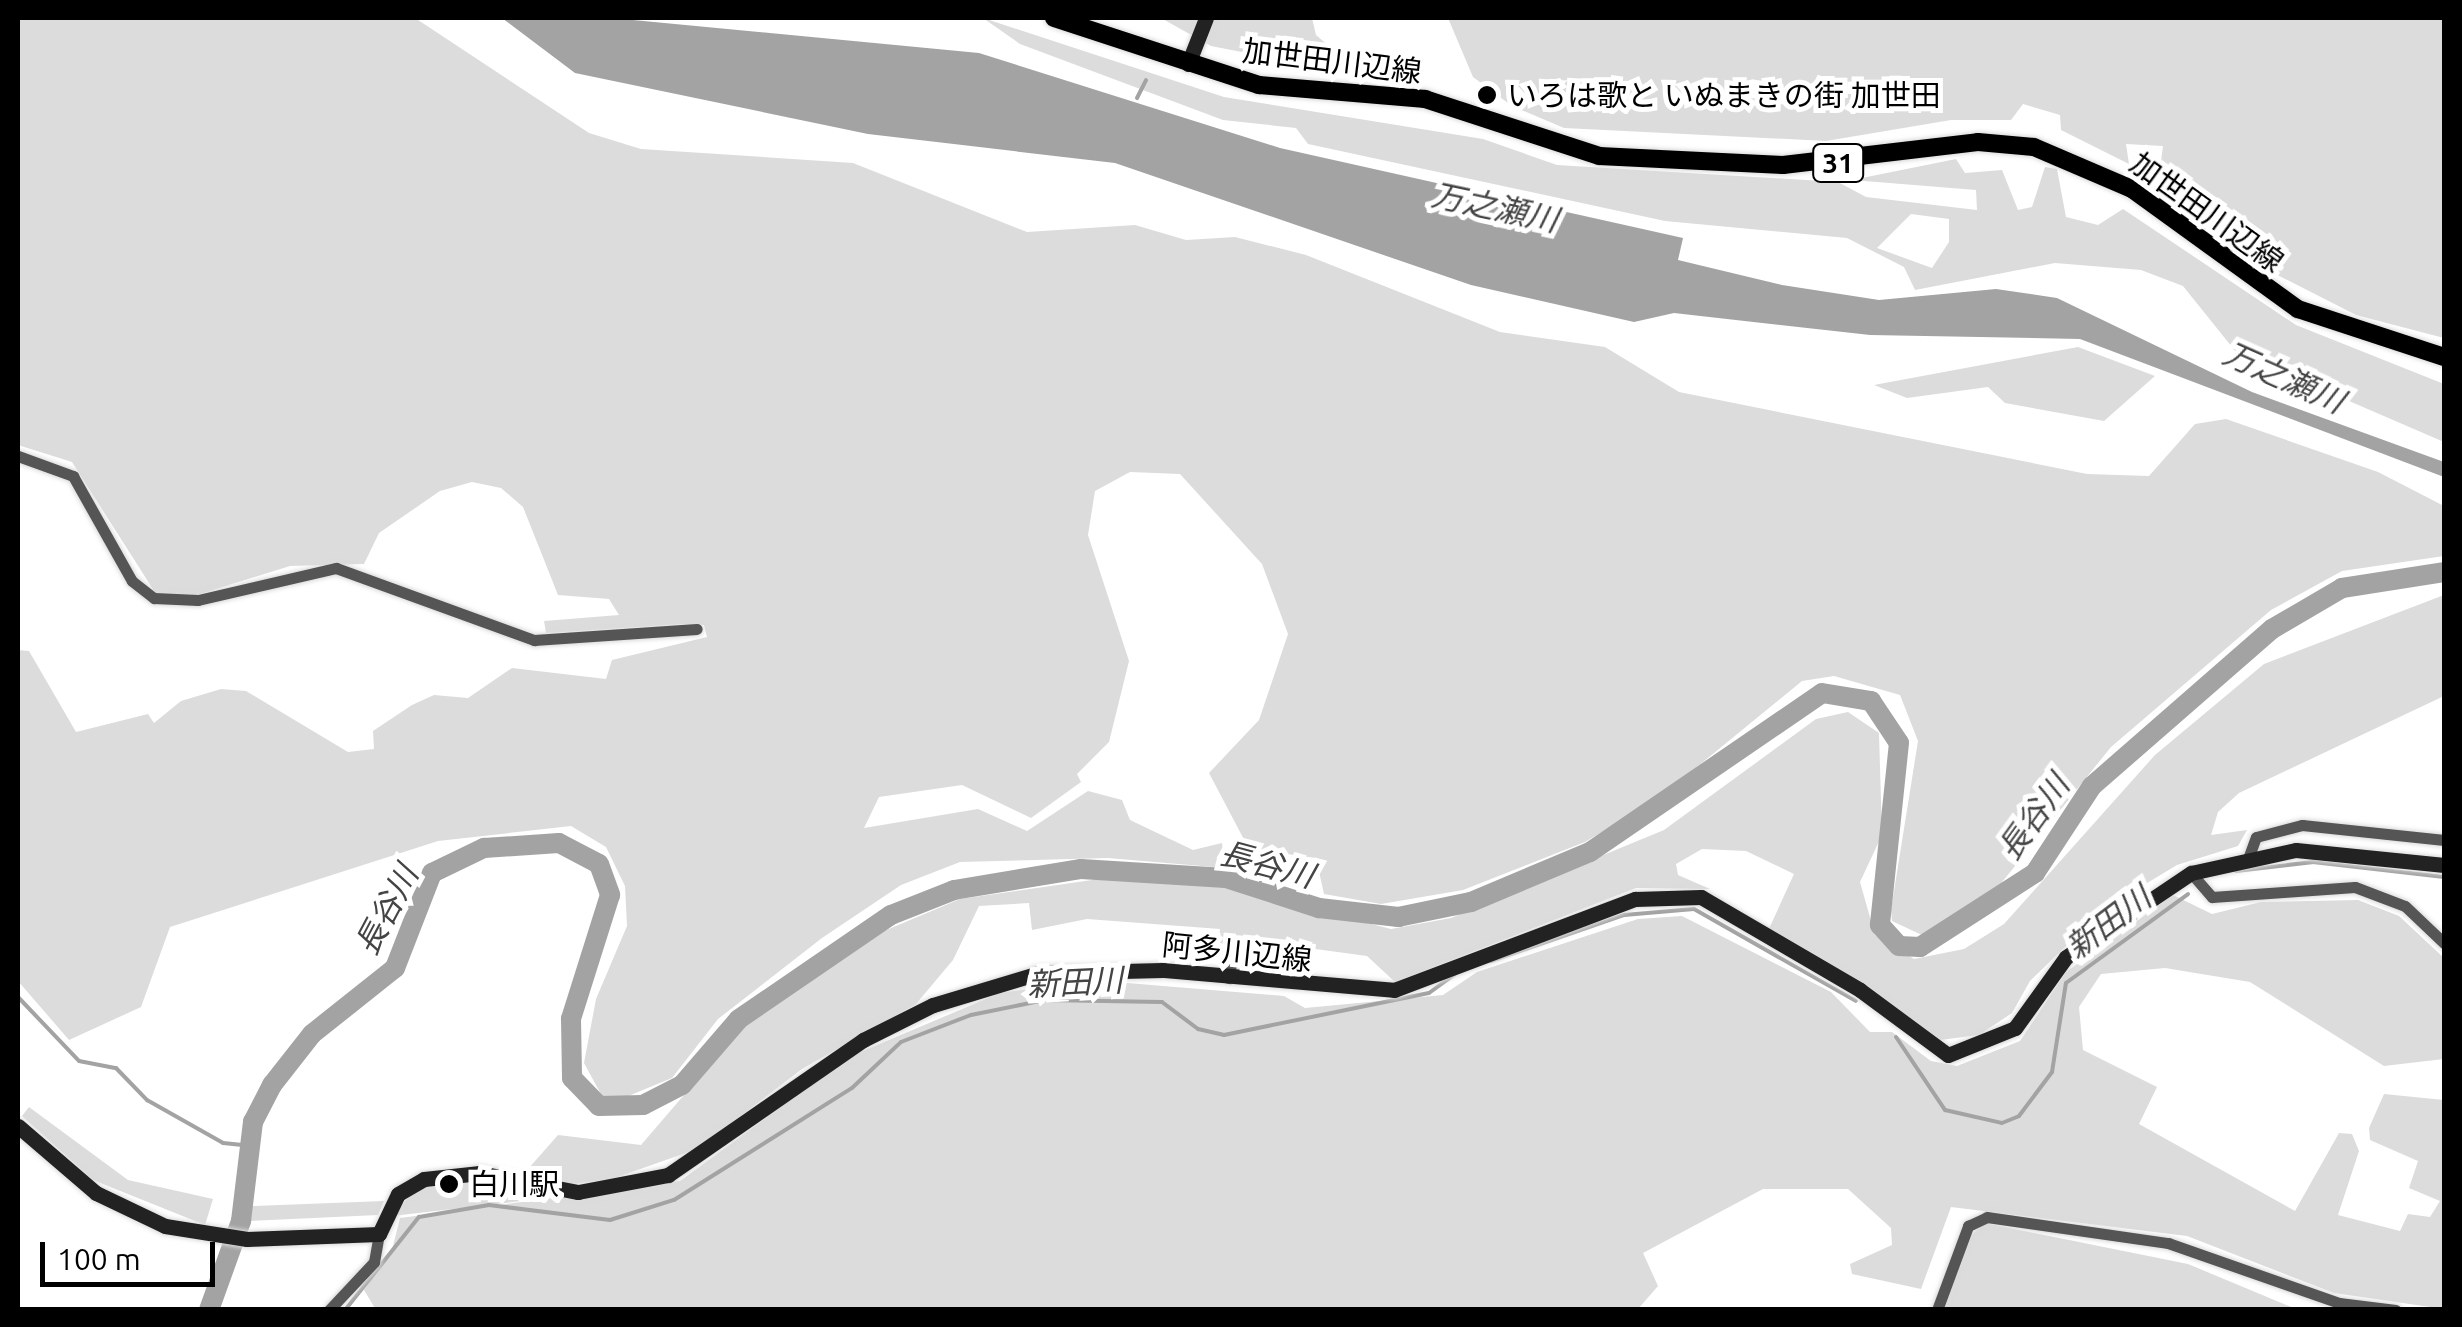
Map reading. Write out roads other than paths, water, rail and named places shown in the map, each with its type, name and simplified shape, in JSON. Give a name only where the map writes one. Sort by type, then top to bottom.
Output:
[{"type":"main road","name":"加世田川辺線","points":[[1054,18],[1188,64],[1290,90],[1425,100],[1600,156],[1783,165],[1978,142],[2034,148],[2132,190],[2298,308],[2444,357]]},
{"type":"main road","points":[[1188,64],[1206,18]]},
{"type":"main road","points":[[2195,872],[2249,856],[2330,850],[2444,865]]},
{"type":"main road","name":"阿多川辺線","points":[[379,1234],[398,1194],[424,1178],[480,1172],[578,1192],[686,1168],[863,1040],[999,982],[1064,970],[1394,990],[1635,899],[1701,897],[1860,990],[1948,1055],[2015,1028],[2066,957],[2195,872]]},
{"type":"main road","points":[[18,1126],[106,1198],[204,1236],[248,1239],[379,1234]]},
{"type":"street","points":[[18,456],[73,476],[132,581],[154,598],[198,600],[336,568],[534,640],[696,629]]},
{"type":"street","points":[[2249,856],[2256,837],[2302,826],[2444,840]]},
{"type":"street","points":[[2195,872],[2212,897],[2355,887],[2405,906],[2444,942]]},
{"type":"street","points":[[1229,978],[1233,950]]},
{"type":"street","points":[[1937,1310],[1968,1226],[1986,1216],[2168,1243],[2339,1303],[2396,1310]]},
{"type":"street","points":[[328,1310],[374,1262],[379,1234]]},
{"type":"water","name":"万之瀬川","points":[[502,18],[612,18],[979,53],[1280,148],[1683,238],[1678,260],[1782,285],[1879,300],[1996,289],[2057,298],[2252,392],[2444,462],[2444,477],[2080,339],[1870,335],[1674,313],[1634,322],[1471,285],[1115,163],[868,134],[575,73]]},
{"type":"waterway","points":[[1137,98],[1146,80]]},
{"type":"waterway","name":"長谷川","points":[[209,1310],[241,1221],[253,1122],[272,1085],[312,1034],[395,968],[432,873],[484,848],[559,843],[599,864],[610,895],[571,1019],[572,1078],[599,1106],[643,1105],[682,1085],[739,1019],[891,915],[954,890],[1081,869],[1226,878],[1319,908],[1398,917],[1471,902],[1590,852],[1822,693],[1871,701],[1899,743],[1880,925],[1899,946],[1920,947],[2035,873],[2092,786],[2272,629],[2342,588],[2444,572]]},
{"type":"waterway","name":"新田川","points":[[2236,871],[2313,862],[2444,877]]},
{"type":"waterway","name":"新田川","points":[[1896,1037],[1945,1110],[2002,1123],[2019,1116],[2052,1072],[2066,983],[2188,894]]},
{"type":"waterway","name":"新田川","points":[[1491,961],[1624,915],[1694,909],[1856,1001]]},
{"type":"waterway","name":"新田川","points":[[345,1310],[419,1217],[489,1205],[610,1220],[674,1200],[852,1088],[901,1042],[971,1015],[1045,1000],[1162,1002],[1198,1029],[1224,1035],[1429,993],[1455,974]]},
{"type":"waterway","points":[[18,997],[79,1061],[116,1068],[147,1100],[223,1143],[250,1146]]},
{"type":"place","name":"いろは歌と いぬまきの街 加世田","points":[[1487,95]]},
{"type":"place","name":"白川駅","points":[[449,1184]]}]
